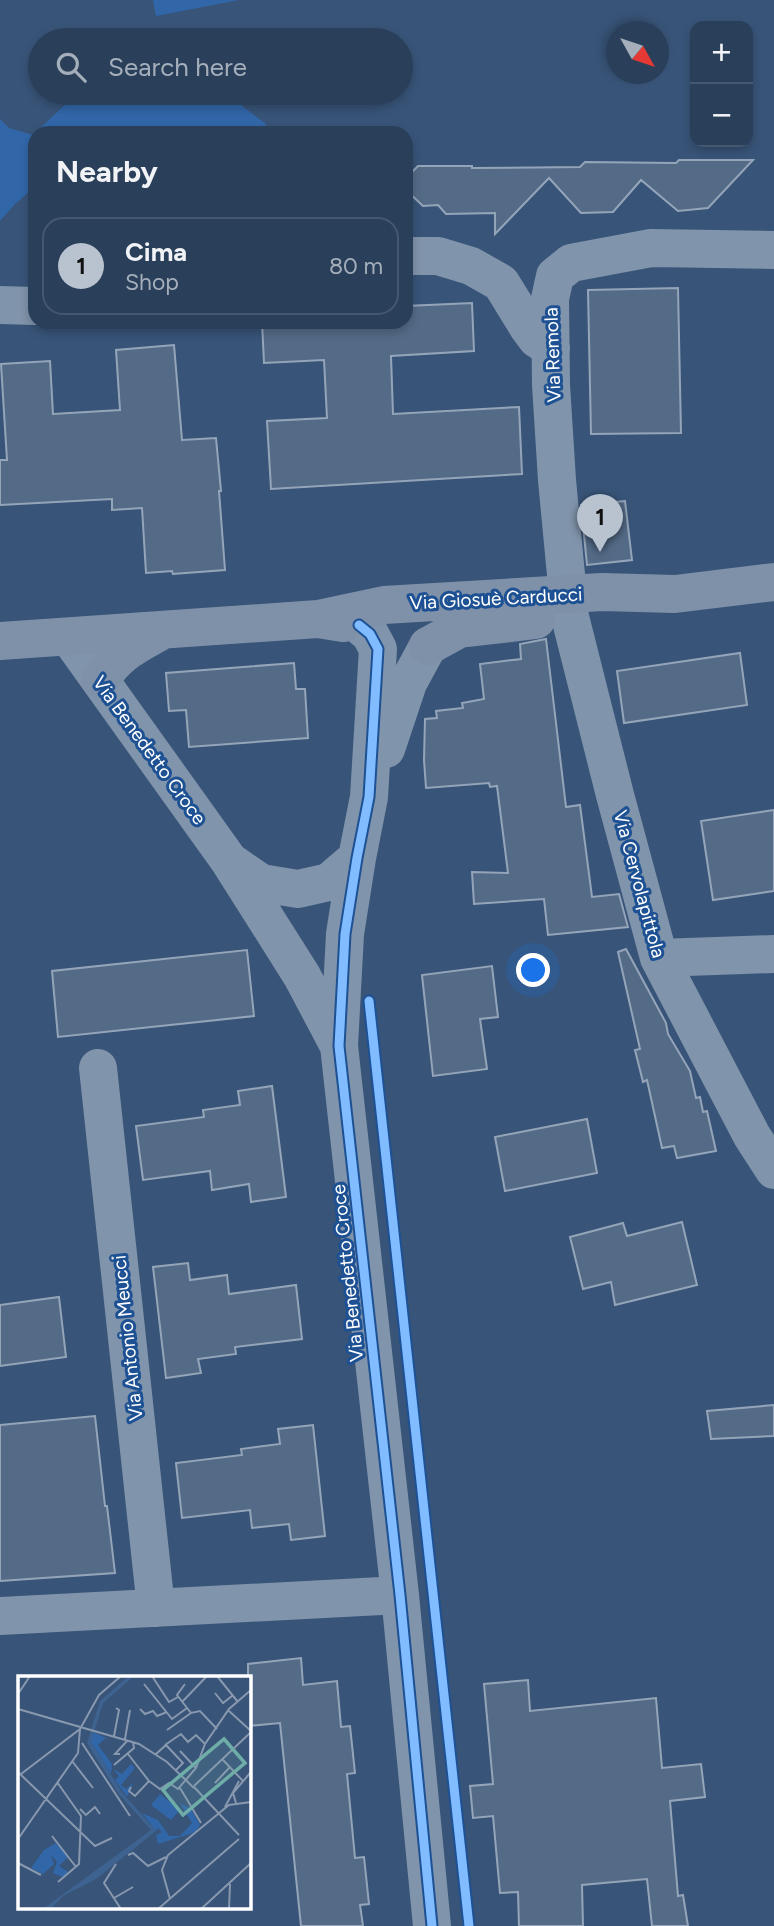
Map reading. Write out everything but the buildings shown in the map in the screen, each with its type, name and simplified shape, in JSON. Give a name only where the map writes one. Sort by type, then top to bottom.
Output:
[{"type":"main road","name":"Via Giosuè Carducci","points":[[428,646],[460,629],[569,606],[602,592],[675,594],[774,582]]},
{"type":"main road","name":"Via Giosuè Carducci","points":[[0,641],[318,619],[384,605],[569,606]]},
{"type":"main road","name":"Via Giosuè Carducci","points":[[318,619],[359,625]]},
{"type":"main road","name":"Via Giosuè Carducci","points":[[100,680],[128,649],[163,631]]},
{"type":"street","name":"Via Remola","points":[[569,606],[556,480],[551,386],[550,299],[555,276],[572,263],[651,248],[774,250]]},
{"type":"street","points":[[413,256],[438,256],[471,266],[501,283],[532,333],[551,348]]},
{"type":"street","points":[[0,305],[28,306]]},
{"type":"street","name":"Via Cervolapittola","points":[[569,606],[659,958],[752,1136],[774,1170]]},
{"type":"street","name":"Via Benedetto Croce","points":[[359,625],[370,634],[378,649],[369,797]]},
{"type":"street","name":"Via Benedetto Croce","points":[[69,638],[230,862],[302,976],[339,1046]]},
{"type":"street","name":"Via Benedetto Croce","points":[[428,646],[408,683],[369,797],[356,858],[345,934],[339,1046],[400,1595],[432,1926]]},
{"type":"street","name":"Via Benedetto Croce","points":[[230,862],[261,883],[298,889],[329,882],[356,858]]},
{"type":"street","points":[[659,958],[774,954]]},
{"type":"street","name":"Via Antonio Meucci","points":[[98,1068],[156,1608]]},
{"type":"street","points":[[0,1616],[400,1595]]},
{"type":"shaded area","points":[[153,0],[239,0],[156,16]]},
{"type":"shaded area","points":[[65,105],[241,105],[266,124],[265,126],[42,126]]},
{"type":"shaded area","points":[[0,119],[9,128],[28,134],[28,193],[0,221]]},
{"type":"cycle path","points":[[359,625],[370,634],[378,649],[369,797],[345,934],[339,1046],[400,1595],[432,1926]]},
{"type":"cycle path","points":[[369,1001],[469,1926]]},
{"type":"place","name":"Cima","points":[[600,552]]}]
